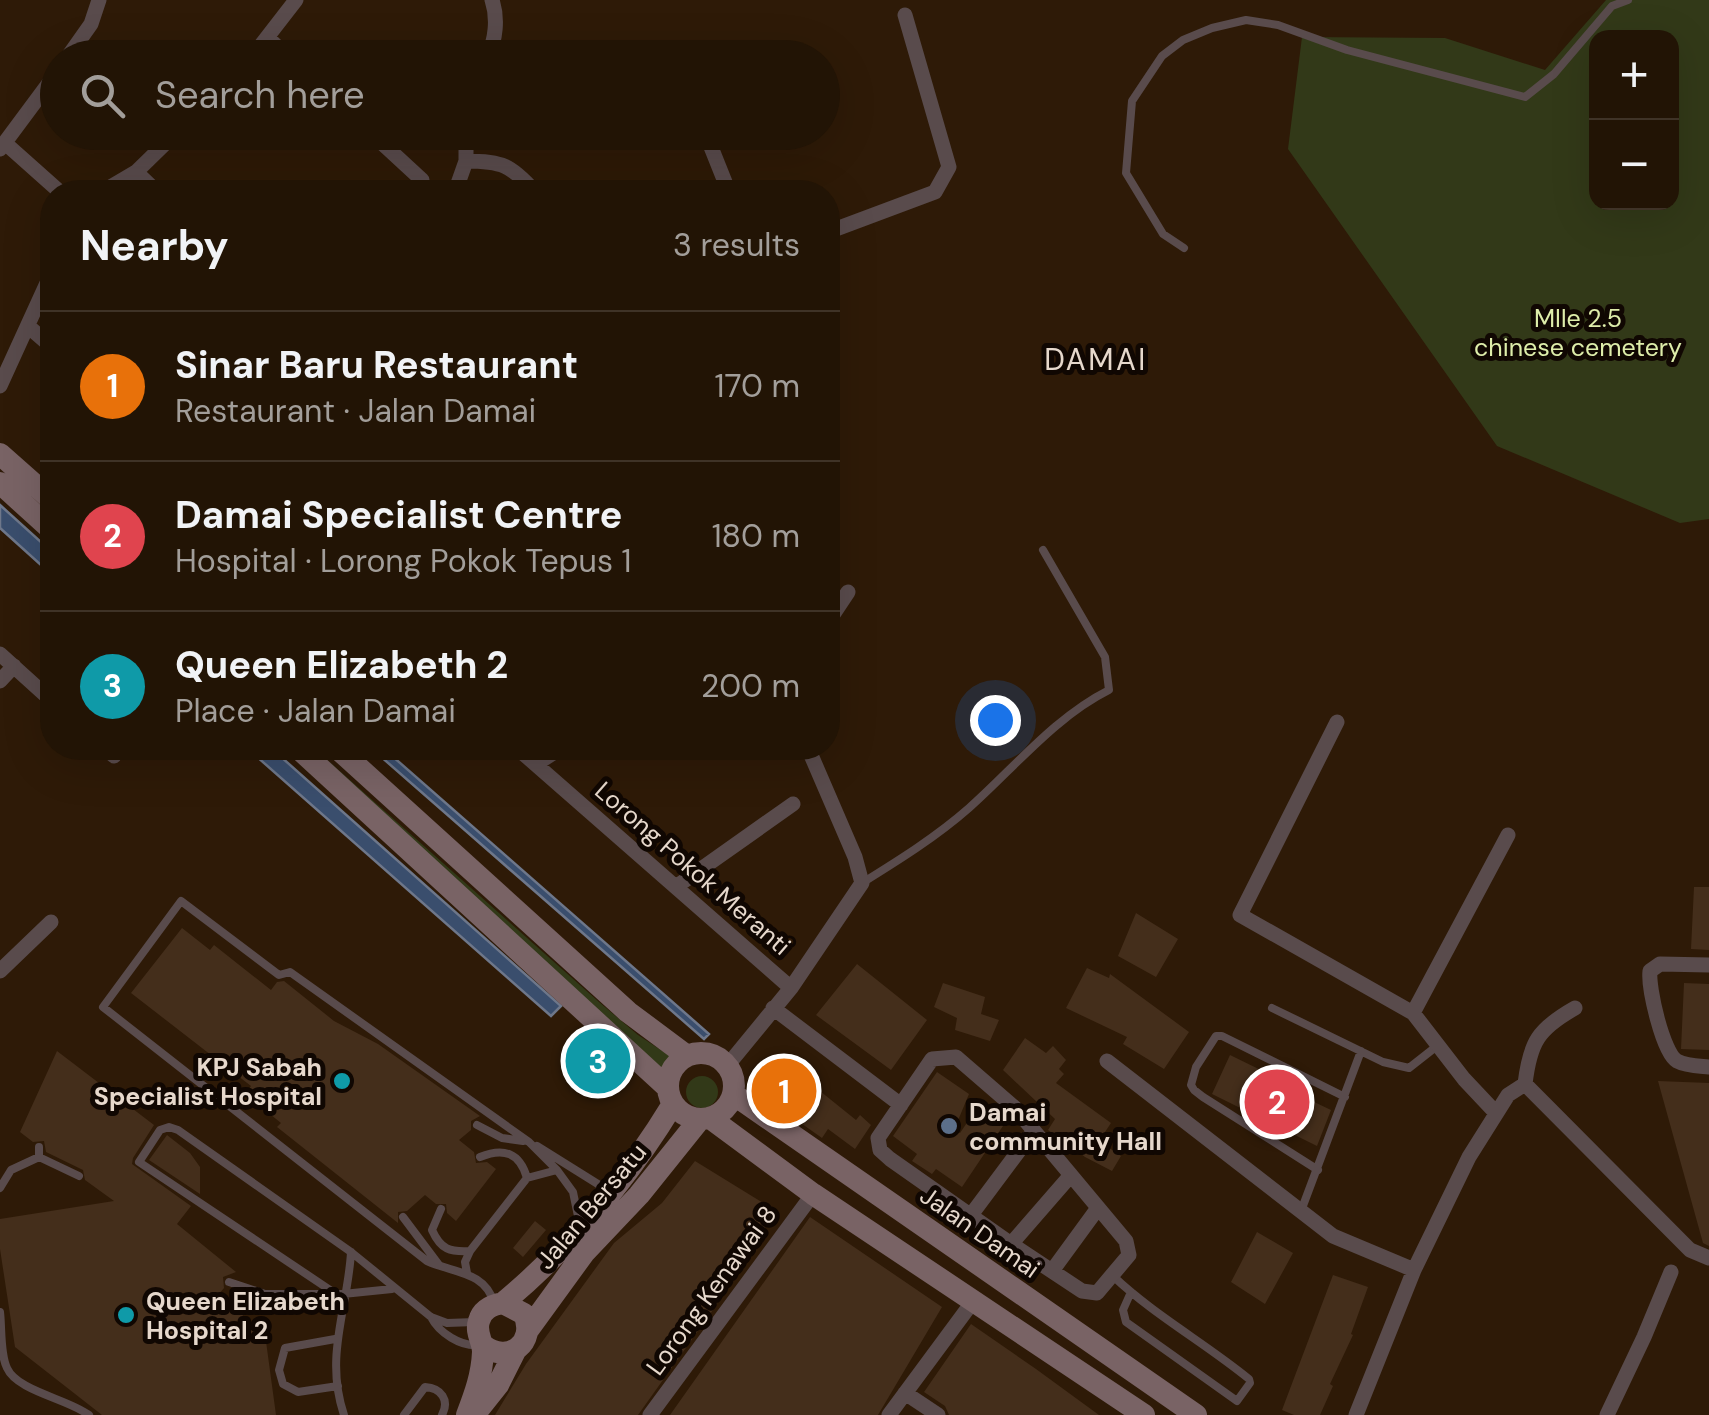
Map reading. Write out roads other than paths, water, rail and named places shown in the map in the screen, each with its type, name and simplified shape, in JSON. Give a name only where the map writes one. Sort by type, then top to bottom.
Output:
[{"type":"main road","points":[[0,454],[40,489]]},
{"type":"main road","points":[[0,483],[40,519]]},
{"type":"main road","points":[[311,760],[689,1117],[705,1119],[1144,1415]]},
{"type":"main road","points":[[350,760],[628,1012],[687,1056]]},
{"type":"main road","points":[[671,1096],[673,1069],[687,1056],[709,1054],[728,1066],[733,1094],[725,1109],[705,1119]]},
{"type":"main road","name":"Jalan Damai","points":[[733,1094],[1196,1415]]},
{"type":"main road","name":"Jalan Bersatu","points":[[490,1318],[614,1192],[671,1096]]},
{"type":"main road","name":"Jalan Bersatu","points":[[470,1415],[498,1385],[528,1330],[584,1253],[705,1119]]},
{"type":"main road","points":[[490,1318],[518,1308],[528,1330]]},
{"type":"main road","points":[[490,1318],[498,1353],[515,1351]]},
{"type":"main road","points":[[470,1415],[490,1318]]},
{"type":"street","points":[[80,40],[91,24],[99,0]]},
{"type":"street","points":[[268,38],[296,0]]},
{"type":"street","points":[[492,0],[496,12],[494,40]]},
{"type":"street","points":[[840,228],[935,192],[949,167],[905,15]]},
{"type":"street","points":[[40,95],[3,146],[45,180]]},
{"type":"street","points":[[122,180],[159,150]]},
{"type":"street","points":[[390,150],[422,180]]},
{"type":"street","points":[[459,180],[466,150]]},
{"type":"street","points":[[712,150],[723,180]]},
{"type":"street","points":[[466,161],[492,161],[515,169],[524,180]]},
{"type":"street","points":[[136,172],[144,180]]},
{"type":"street","points":[[0,386],[40,301]]},
{"type":"street","points":[[29,327],[40,337]]},
{"type":"street","points":[[840,604],[848,592]]},
{"type":"street","points":[[0,654],[40,690]]},
{"type":"street","points":[[0,681],[14,666]]},
{"type":"street","points":[[1337,722],[1240,915],[1413,1013],[1496,1113]]},
{"type":"street","name":"Lorong Pokok Meranti","points":[[531,760],[791,988]]},
{"type":"street","points":[[536,764],[542,760]]},
{"type":"street","points":[[728,1066],[791,988],[862,883],[855,857],[813,760]]},
{"type":"street","points":[[677,886],[793,804]]},
{"type":"street","points":[[1413,1013],[1508,835]]},
{"type":"street","points":[[0,971],[51,922]]},
{"type":"street","points":[[1709,965],[1660,964],[1650,971],[1648,984],[1670,1055],[1681,1064],[1709,1066]]},
{"type":"street","points":[[773,1008],[901,1105]]},
{"type":"street","points":[[1356,1415],[1414,1270],[1469,1157],[1508,1095],[1525,1084],[1529,1052],[1535,1041],[1552,1022],[1575,1008]]},
{"type":"street","points":[[956,1058],[1015,1108],[1033,1132],[1126,1240],[1129,1255],[1097,1293],[1082,1291],[1012,1244],[880,1150],[878,1138],[932,1059],[956,1058]]},
{"type":"street","points":[[1107,1062],[1333,1236],[1414,1270]]},
{"type":"street","points":[[1525,1084],[1690,1250],[1709,1258]]},
{"type":"street","points":[[972,1215],[1033,1132]]},
{"type":"street","points":[[1012,1244],[1071,1175]]},
{"type":"street","name":"Lorong Kenawai 8","points":[[650,1415],[813,1194]]},
{"type":"street","points":[[1052,1271],[1098,1208]]},
{"type":"street","points":[[1607,1415],[1670,1272]]},
{"type":"street","points":[[890,1415],[974,1300]]},
{"type":"street","points":[[905,1393],[938,1415]]},
{"type":"lane","points":[[1184,248],[1162,234],[1126,174],[1132,102],[1162,56],[1183,40],[1246,20],[1278,25],[1347,50],[1525,98],[1554,74],[1612,6],[1628,0]]},
{"type":"lane","points":[[862,883],[919,848],[966,811],[1079,705],[1109,690],[1105,656],[1043,550]]},
{"type":"lane","points":[[431,1318],[436,1328],[468,1346],[490,1318],[490,1290],[467,1273],[426,1261],[103,1007],[181,902],[279,976],[290,972],[529,1142],[572,1192],[580,1226]]},
{"type":"lane","points":[[1272,1008],[1383,1062],[1410,1068],[1437,1046]]},
{"type":"lane","points":[[1318,1170],[1203,1097],[1191,1085],[1192,1078],[1216,1036],[1222,1036],[1345,1097]]},
{"type":"lane","points":[[1301,1211],[1361,1051]]},
{"type":"lane","points":[[477,1124],[502,1138],[529,1142],[550,1151],[605,1190],[614,1192]]},
{"type":"lane","points":[[340,1294],[139,1162],[160,1130],[178,1130],[351,1252],[431,1318],[447,1324],[490,1318]]},
{"type":"lane","points":[[480,1157],[500,1151],[515,1156],[523,1164],[527,1178]]},
{"type":"lane","points":[[0,1188],[11,1170],[39,1152],[79,1176]]},
{"type":"lane","points":[[467,1273],[470,1250],[527,1178],[557,1170]]},
{"type":"lane","points":[[440,1208],[432,1230],[436,1240],[453,1252],[470,1250]]},
{"type":"lane","points":[[403,1216],[441,1268]]},
{"type":"lane","points":[[344,1415],[336,1339],[340,1294],[350,1272],[351,1252]]},
{"type":"lane","points":[[1112,1275],[1248,1379],[1250,1383],[1237,1401],[1126,1322],[1123,1310],[1131,1292]]},
{"type":"lane","points":[[229,1282],[265,1294],[392,1289]]},
{"type":"lane","points":[[0,1312],[6,1368],[21,1385],[76,1405],[90,1415]]},
{"type":"lane","points":[[336,1339],[285,1348],[278,1370],[289,1390],[338,1386]]},
{"type":"lane","points":[[404,1415],[425,1387],[443,1394],[446,1404],[442,1415]]},
{"type":"water","points":[[0,505],[40,541],[40,564],[0,528]]},
{"type":"water","points":[[261,760],[284,760],[561,1006],[551,1016]]},
{"type":"water","points":[[385,760],[397,760],[709,1034],[704,1039]]},
{"type":"place","name":"Queen Elizabeth 2","points":[[598,1061]]},
{"type":"place","name":"KPJ Sabah Specialist Hospital","points":[[342,1081]]},
{"type":"place","name":"Sinar Baru Restaurant","points":[[784,1091]]},
{"type":"place","name":"Damai Specialist Centre","points":[[1277,1102]]},
{"type":"place","name":"Damai community Hall","points":[[949,1126]]},
{"type":"place","name":"Queen Elizabeth Hospital 2","points":[[126,1315]]},
{"type":"district","name":"DAMAI","points":[[1096,360]]},
{"type":"park label","name":"MIle 2.5 chinese cemetery","points":[[1578,332]]}]
